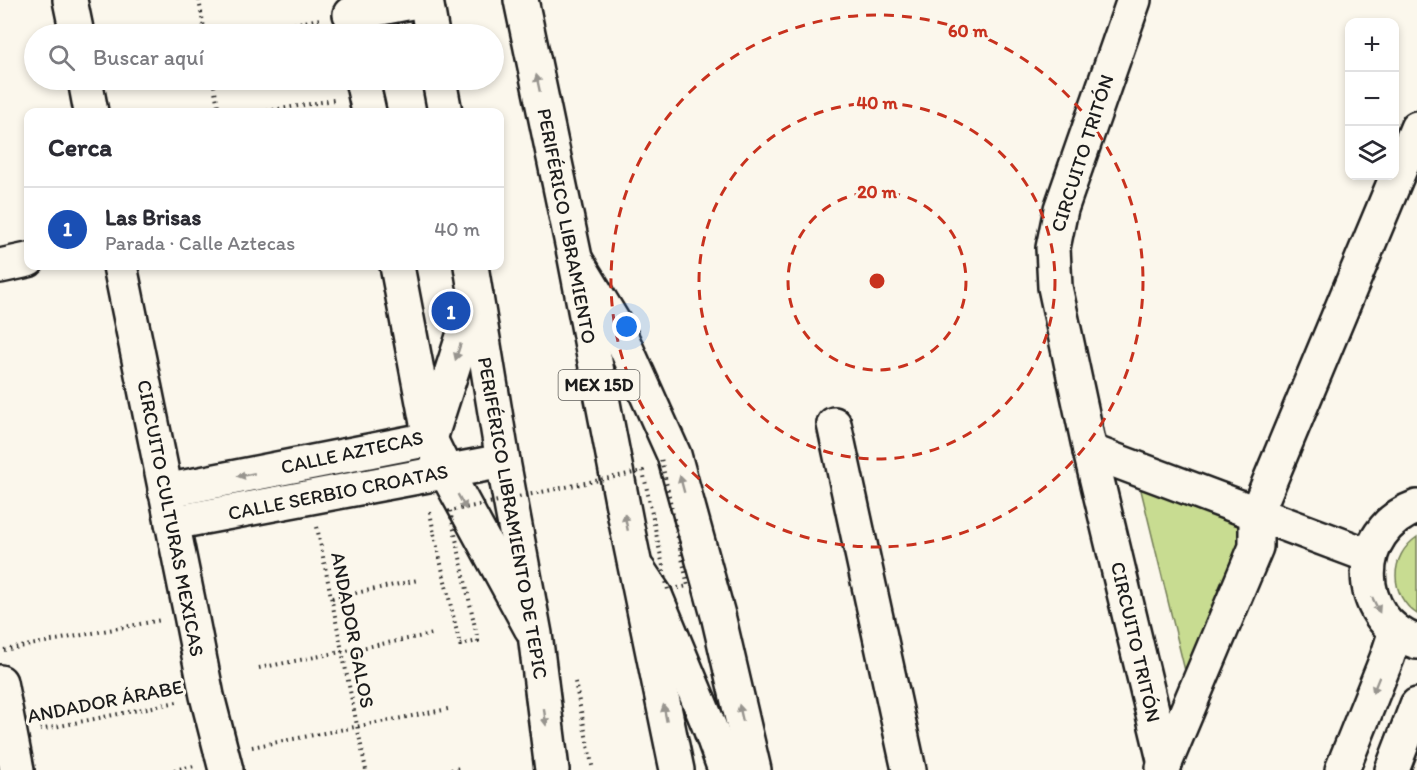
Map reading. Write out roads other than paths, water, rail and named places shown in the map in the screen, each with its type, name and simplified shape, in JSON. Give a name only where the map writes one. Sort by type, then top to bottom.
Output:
[{"type":"main road","points":[[70,0],[75,24]]},
{"type":"main road","points":[[350,16],[424,0],[430,24]]},
{"type":"main road","name":"PERIFÉRICO LIBRAMIENTO","points":[[521,0],[676,770]]},
{"type":"main road","name":"CIRCUITO TRITÓN","points":[[1134,0],[1061,209],[1053,248],[1055,287],[1090,451],[1164,767]]},
{"type":"main road","points":[[87,90],[90,108]]},
{"type":"main road","points":[[441,90],[444,108]]},
{"type":"main road","name":"CIRCUITO TRITÓN","points":[[1164,767],[1256,548],[1256,513],[1417,128]]},
{"type":"main road","points":[[574,258],[617,328],[674,455],[718,615],[754,770]]},
{"type":"main road","points":[[0,266],[24,261]]},
{"type":"main road","name":"CIRCUITO CULTURAS MEXICAS","points":[[121,270],[207,696],[224,761]]},
{"type":"main road","points":[[398,270],[430,439],[535,634]]},
{"type":"main road","name":"CALLE AZTECAS","points":[[165,491],[430,439],[473,281]]},
{"type":"main road","name":"PERIFÉRICO LIBRAMIENTO DE TEPIC","points":[[473,281],[535,634],[552,770]]},
{"type":"main road","points":[[834,424],[909,770]]},
{"type":"main road","points":[[1090,451],[1370,556]]},
{"type":"main road","name":"CALLE SERBIO CROATAS","points":[[172,523],[503,461]]},
{"type":"main road","points":[[1342,770],[1387,658],[1406,636],[1385,621],[1377,609],[1368,581],[1370,556],[1377,539],[1386,527],[1396,517],[1417,507]]},
{"type":"main road","points":[[636,567],[655,595],[725,770]]},
{"type":"main road","points":[[0,682],[17,770]]},
{"type":"main road","points":[[1392,770],[1417,705]]},
{"type":"place","name":"Las Brisas","points":[[451,311]]}]
